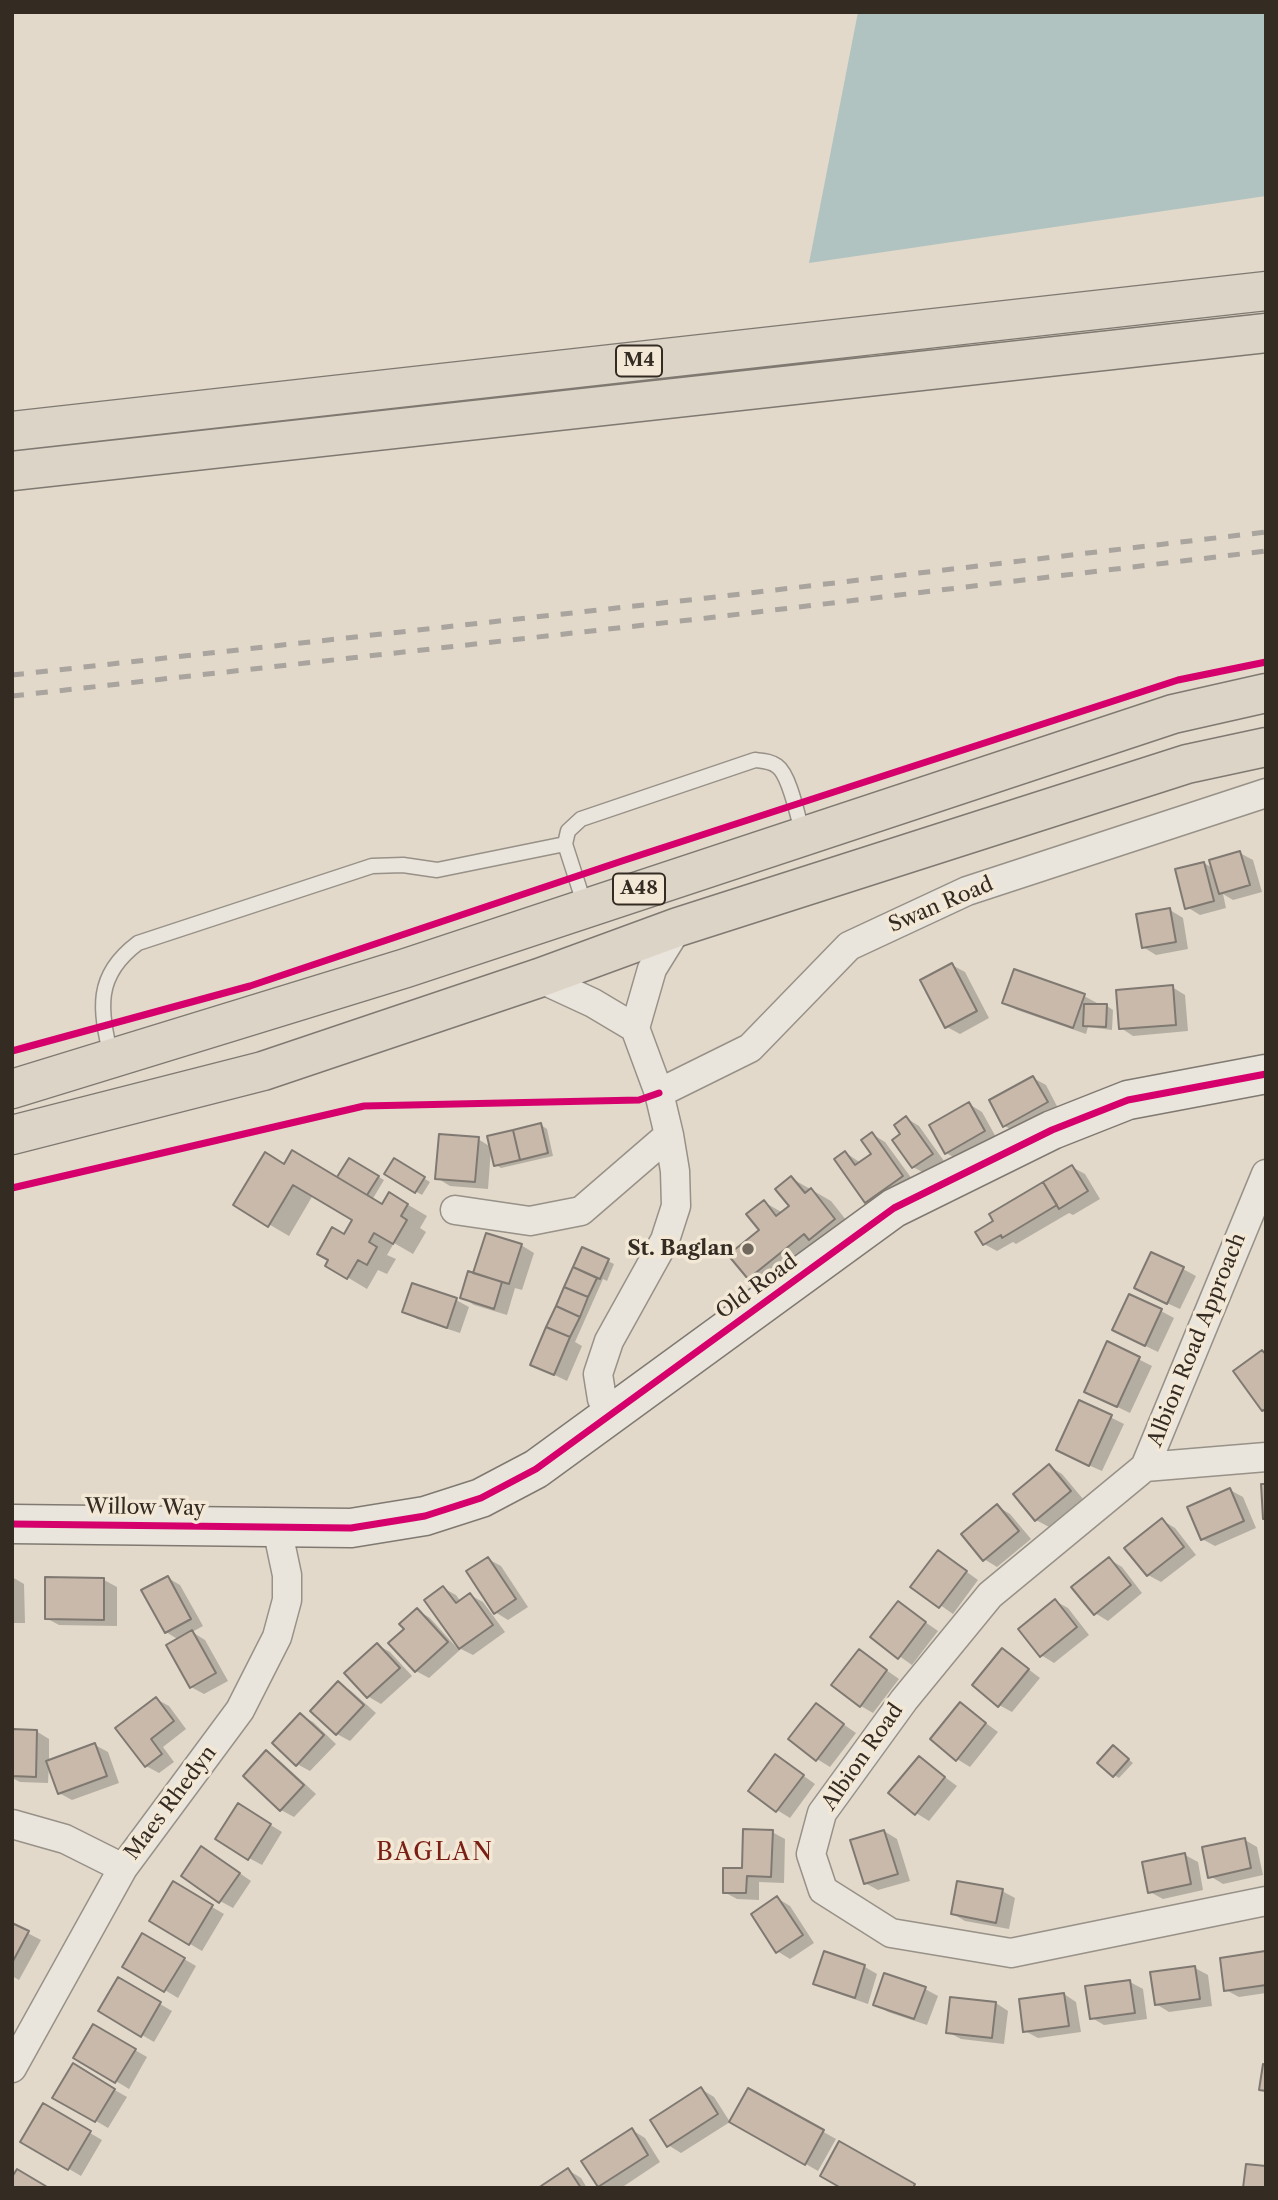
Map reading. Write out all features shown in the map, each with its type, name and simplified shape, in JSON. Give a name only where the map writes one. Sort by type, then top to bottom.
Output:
[{"type":"main road","name":"M4","points":[[12,431],[1266,290]]},
{"type":"main road","name":"M4","points":[[12,471],[1266,333]]},
{"type":"main road","name":"A48","points":[[12,1088],[406,968],[1173,713],[1266,693]]},
{"type":"main road","name":"A48","points":[[12,1135],[263,1071],[539,978],[678,926],[1187,764],[1266,747]]},
{"type":"street","name":"Swan Road","points":[[659,1093],[750,1048],[849,946],[967,891],[1266,793]]},
{"type":"street","points":[[611,1416],[602,1399],[598,1374],[609,1341],[664,1240],[676,1206],[675,1171],[669,1135],[659,1093],[635,1028],[652,969],[678,926]]},
{"type":"street","points":[[539,978],[593,1003],[635,1028]]},
{"type":"street","name":"Old Road","points":[[277,1528],[351,1528],[425,1516],[481,1498],[536,1469],[894,1208],[1052,1130],[1128,1100],[1266,1074]]},
{"type":"street","points":[[455,1210],[530,1221],[581,1211],[669,1135]]},
{"type":"street","name":"Albion Road Approach","points":[[1145,1467],[1266,1174]]},
{"type":"street","points":[[1145,1467],[1266,1458]]},
{"type":"street","name":"Albion Road","points":[[1145,1467],[990,1595],[904,1700],[822,1813],[811,1854],[823,1890],[891,1933],[1011,1953],[1266,1901]]},
{"type":"street","name":"Willow Way","points":[[12,1524],[277,1528]]},
{"type":"street","name":"Maes Rhedyn","points":[[12,2068],[123,1868],[240,1710],[277,1637],[287,1600],[287,1575],[277,1528]]},
{"type":"street","points":[[12,1824],[65,1839],[123,1868]]},
{"type":"lane","points":[[585,908],[565,844],[568,831],[581,819],[755,760],[768,761],[779,767],[786,779],[803,835]]},
{"type":"lane","points":[[111,1058],[102,1000],[110,975],[124,954],[138,943],[372,866],[438,870],[565,844]]},
{"type":"path","points":[[12,1188],[364,1106],[639,1100],[659,1093]]},
{"type":"shaded area","points":[[858,12],[1266,12],[1266,196],[809,263]]},
{"type":"building","points":[[1240,851],[1250,885],[1219,894],[1209,860]]},
{"type":"building","points":[[1204,862],[1214,901],[1185,909],[1175,869]]},
{"type":"building","points":[[1170,908],[1176,942],[1142,948],[1136,914]]},
{"type":"building","points":[[952,963],[977,1011],[945,1028],[920,980]]},
{"type":"building","points":[[1014,969],[1085,994],[1073,1028],[1002,1003]]},
{"type":"building","points":[[1173,985],[1176,1025],[1119,1029],[1116,990]]},
{"type":"building","points":[[1084,1004],[1107,1004],[1106,1027],[1083,1026]]},
{"type":"building","points":[[1033,1076],[1048,1102],[1003,1127],[989,1100]]},
{"type":"building","points":[[969,1102],[985,1131],[945,1154],[929,1125]]},
{"type":"building","points":[[906,1116],[933,1154],[912,1168],[892,1140],[900,1134],[894,1125]]},
{"type":"building","points":[[541,1123],[548,1153],[520,1160],[513,1130]]},
{"type":"building","points":[[513,1130],[520,1160],[494,1166],[487,1136]]},
{"type":"building","points":[[872,1132],[903,1176],[865,1203],[834,1159],[845,1151],[855,1165],[871,1154],[861,1140]]},
{"type":"building","points":[[439,1134],[479,1137],[475,1182],[435,1179]]},
{"type":"building","points":[[292,1150],[382,1204],[389,1192],[408,1204],[401,1216],[407,1220],[393,1244],[374,1233],[369,1242],[377,1247],[367,1265],[358,1260],[347,1279],[325,1266],[328,1260],[317,1254],[332,1227],[344,1234],[352,1220],[293,1185],[268,1227],[233,1205],[265,1152],[284,1164]]},
{"type":"building","points":[[349,1158],[379,1176],[367,1195],[337,1177]]},
{"type":"building","points":[[394,1158],[425,1177],[415,1193],[384,1174]]},
{"type":"building","points":[[1072,1165],[1088,1191],[1059,1209],[1043,1182]]},
{"type":"building","points":[[791,1176],[805,1193],[811,1188],[835,1219],[809,1240],[804,1234],[748,1279],[728,1255],[759,1230],[746,1214],[764,1200],[776,1216],[789,1206],[775,1189]]},
{"type":"building","points":[[1043,1182],[1057,1205],[1002,1238],[1001,1235],[983,1245],[975,1232],[993,1221],[989,1214]]},
{"type":"building","points":[[486,1233],[522,1244],[509,1284],[473,1273]]},
{"type":"building","points":[[582,1247],[609,1259],[600,1279],[573,1267]]},
{"type":"building","points":[[1151,1252],[1184,1267],[1167,1304],[1134,1288]]},
{"type":"building","points":[[573,1267],[597,1278],[588,1297],[564,1287]]},
{"type":"building","points":[[468,1271],[502,1282],[494,1309],[460,1298]]},
{"type":"building","points":[[412,1283],[457,1298],[447,1328],[402,1312]]},
{"type":"building","points":[[564,1287],[588,1297],[580,1317],[556,1306]]},
{"type":"building","points":[[1129,1294],[1162,1309],[1145,1346],[1112,1330]]},
{"type":"building","points":[[556,1306],[580,1317],[570,1337],[546,1327]]},
{"type":"building","points":[[546,1327],[570,1337],[554,1375],[530,1365]]},
{"type":"building","points":[[1107,1341],[1140,1357],[1117,1407],[1084,1392]]},
{"type":"building","points":[[1262,1350],[1266,1355],[1266,1409],[1262,1411],[1233,1371]]},
{"type":"building","points":[[1079,1400],[1112,1415],[1089,1466],[1056,1450]]},
{"type":"building","points":[[1049,1464],[1071,1491],[1035,1521],[1013,1494]]},
{"type":"building","points":[[1261,1484],[1266,1484],[1266,1519],[1263,1519]]},
{"type":"building","points":[[1230,1488],[1244,1521],[1201,1540],[1187,1507]]},
{"type":"building","points":[[997,1504],[1019,1531],[983,1561],[961,1534]]},
{"type":"building","points":[[1162,1518],[1184,1547],[1147,1576],[1124,1548]]},
{"type":"building","points":[[938,1550],[967,1571],[939,1608],[910,1587]]},
{"type":"building","points":[[488,1557],[516,1599],[494,1614],[466,1571]]},
{"type":"building","points":[[1109,1557],[1131,1585],[1094,1615],[1071,1587]]},
{"type":"building","points":[[168,1576],[191,1619],[165,1633],[141,1590]]},
{"type":"building","points":[[45,1577],[104,1578],[104,1620],[45,1619]]},
{"type":"building","points":[[443,1586],[456,1603],[470,1593],[493,1625],[459,1649],[424,1600]]},
{"type":"building","points":[[1055,1599],[1077,1627],[1040,1657],[1018,1629]]},
{"type":"building","points":[[898,1601],[926,1622],[898,1659],[870,1637]]},
{"type":"building","points":[[417,1608],[448,1642],[415,1672],[388,1643],[404,1629],[399,1624]]},
{"type":"building","points":[[192,1630],[216,1673],[190,1688],[166,1645]]},
{"type":"building","points":[[377,1643],[400,1668],[367,1698],[344,1673]]},
{"type":"building","points":[[1002,1648],[1029,1669],[998,1707],[972,1685]]},
{"type":"building","points":[[859,1649],[887,1670],[860,1707],[831,1685]]},
{"type":"building","points":[[338,1681],[364,1705],[336,1735],[310,1711]]},
{"type":"building","points":[[156,1697],[174,1721],[151,1739],[162,1754],[145,1767],[115,1728]]},
{"type":"building","points":[[960,1702],[986,1723],[956,1761],[930,1739]]},
{"type":"building","points":[[816,1703],[844,1724],[816,1761],[788,1739]]},
{"type":"building","points":[[300,1713],[324,1735],[296,1766],[272,1743]]},
{"type":"building","points":[[12,1729],[37,1730],[36,1777],[12,1776]]},
{"type":"building","points":[[95,1743],[107,1776],[58,1794],[46,1761]]},
{"type":"building","points":[[1113,1745],[1129,1759],[1113,1777],[1097,1763]]},
{"type":"building","points":[[266,1750],[304,1785],[280,1811],[243,1776]]},
{"type":"building","points":[[775,1754],[804,1775],[776,1812],[748,1791]]},
{"type":"building","points":[[919,1756],[945,1777],[915,1815],[888,1793]]},
{"type":"building","points":[[238,1803],[271,1824],[248,1860],[215,1839]]},
{"type":"building","points":[[743,1829],[773,1830],[771,1877],[747,1876],[746,1893],[723,1893],[723,1868],[742,1868]]},
{"type":"building","points":[[884,1830],[898,1874],[864,1884],[850,1840]]},
{"type":"building","points":[[1245,1838],[1251,1868],[1208,1878],[1202,1847]]},
{"type":"building","points":[[201,1846],[240,1873],[219,1903],[181,1876]]},
{"type":"building","points":[[1185,1853],[1191,1884],[1148,1893],[1142,1862]]},
{"type":"building","points":[[173,1881],[213,1905],[189,1945],[149,1921]]},
{"type":"building","points":[[957,1881],[1003,1889],[996,1923],[951,1914]]},
{"type":"building","points":[[777,1896],[803,1935],[776,1953],[751,1914]]},
{"type":"building","points":[[12,1923],[29,1931],[12,1963]]},
{"type":"building","points":[[142,1933],[185,1958],[164,1992],[122,1967]]},
{"type":"building","points":[[824,1951],[865,1965],[855,1998],[813,1984]]},
{"type":"building","points":[[1265,1951],[1266,1985],[1224,1991],[1220,1958]]},
{"type":"building","points":[[1195,1966],[1200,1999],[1155,2005],[1150,1972]]},
{"type":"building","points":[[884,1973],[926,1987],[914,2019],[873,2005]]},
{"type":"building","points":[[118,1977],[161,2002],[141,2037],[98,2011]]},
{"type":"building","points":[[1130,1980],[1135,2013],[1090,2019],[1085,1986]]},
{"type":"building","points":[[1064,1993],[1069,2026],[1023,2032],[1019,1999]]},
{"type":"building","points":[[950,1997],[996,2002],[992,2038],[946,2033]]},
{"type":"building","points":[[93,2024],[136,2049],[115,2083],[73,2058]]},
{"type":"building","points":[[73,2063],[115,2089],[95,2122],[52,2098]]},
{"type":"building","points":[[1263,2064],[1266,2065],[1266,2091],[1259,2090]]},
{"type":"building","points":[[701,2087],[718,2114],[667,2147],[650,2120]]},
{"type":"building","points":[[748,2088],[824,2130],[805,2165],[729,2122]]},
{"type":"building","points":[[43,2103],[91,2131],[68,2170],[20,2142]]},
{"type":"building","points":[[632,2128],[648,2155],[598,2187],[581,2161]]},
{"type":"building","points":[[839,2141],[915,2184],[913,2188],[841,2188],[820,2176]]},
{"type":"building","points":[[1246,2164],[1266,2166],[1266,2188],[1243,2188]]},
{"type":"building","points":[[568,2168],[581,2188],[538,2188]]},
{"type":"building","points":[[17,2169],[49,2188],[12,2188],[12,2177]]},
{"type":"railway","points":[[12,675],[707,598],[1266,532]]},
{"type":"railway","points":[[12,696],[707,618],[1266,551]]},
{"type":"cycle path","points":[[12,1051],[250,986],[625,860],[1178,680],[1266,662]]},
{"type":"cycle path","points":[[12,1524],[351,1528],[425,1516],[481,1498],[536,1469],[894,1208],[1052,1130],[1128,1100],[1266,1074]]},
{"type":"cycle path","points":[[12,1188],[364,1106],[639,1100],[659,1093]]},
{"type":"place","name":"St. Baglan","points":[[748,1249]]},
{"type":"district","name":"BAGLAN","points":[[435,1853]]}]
